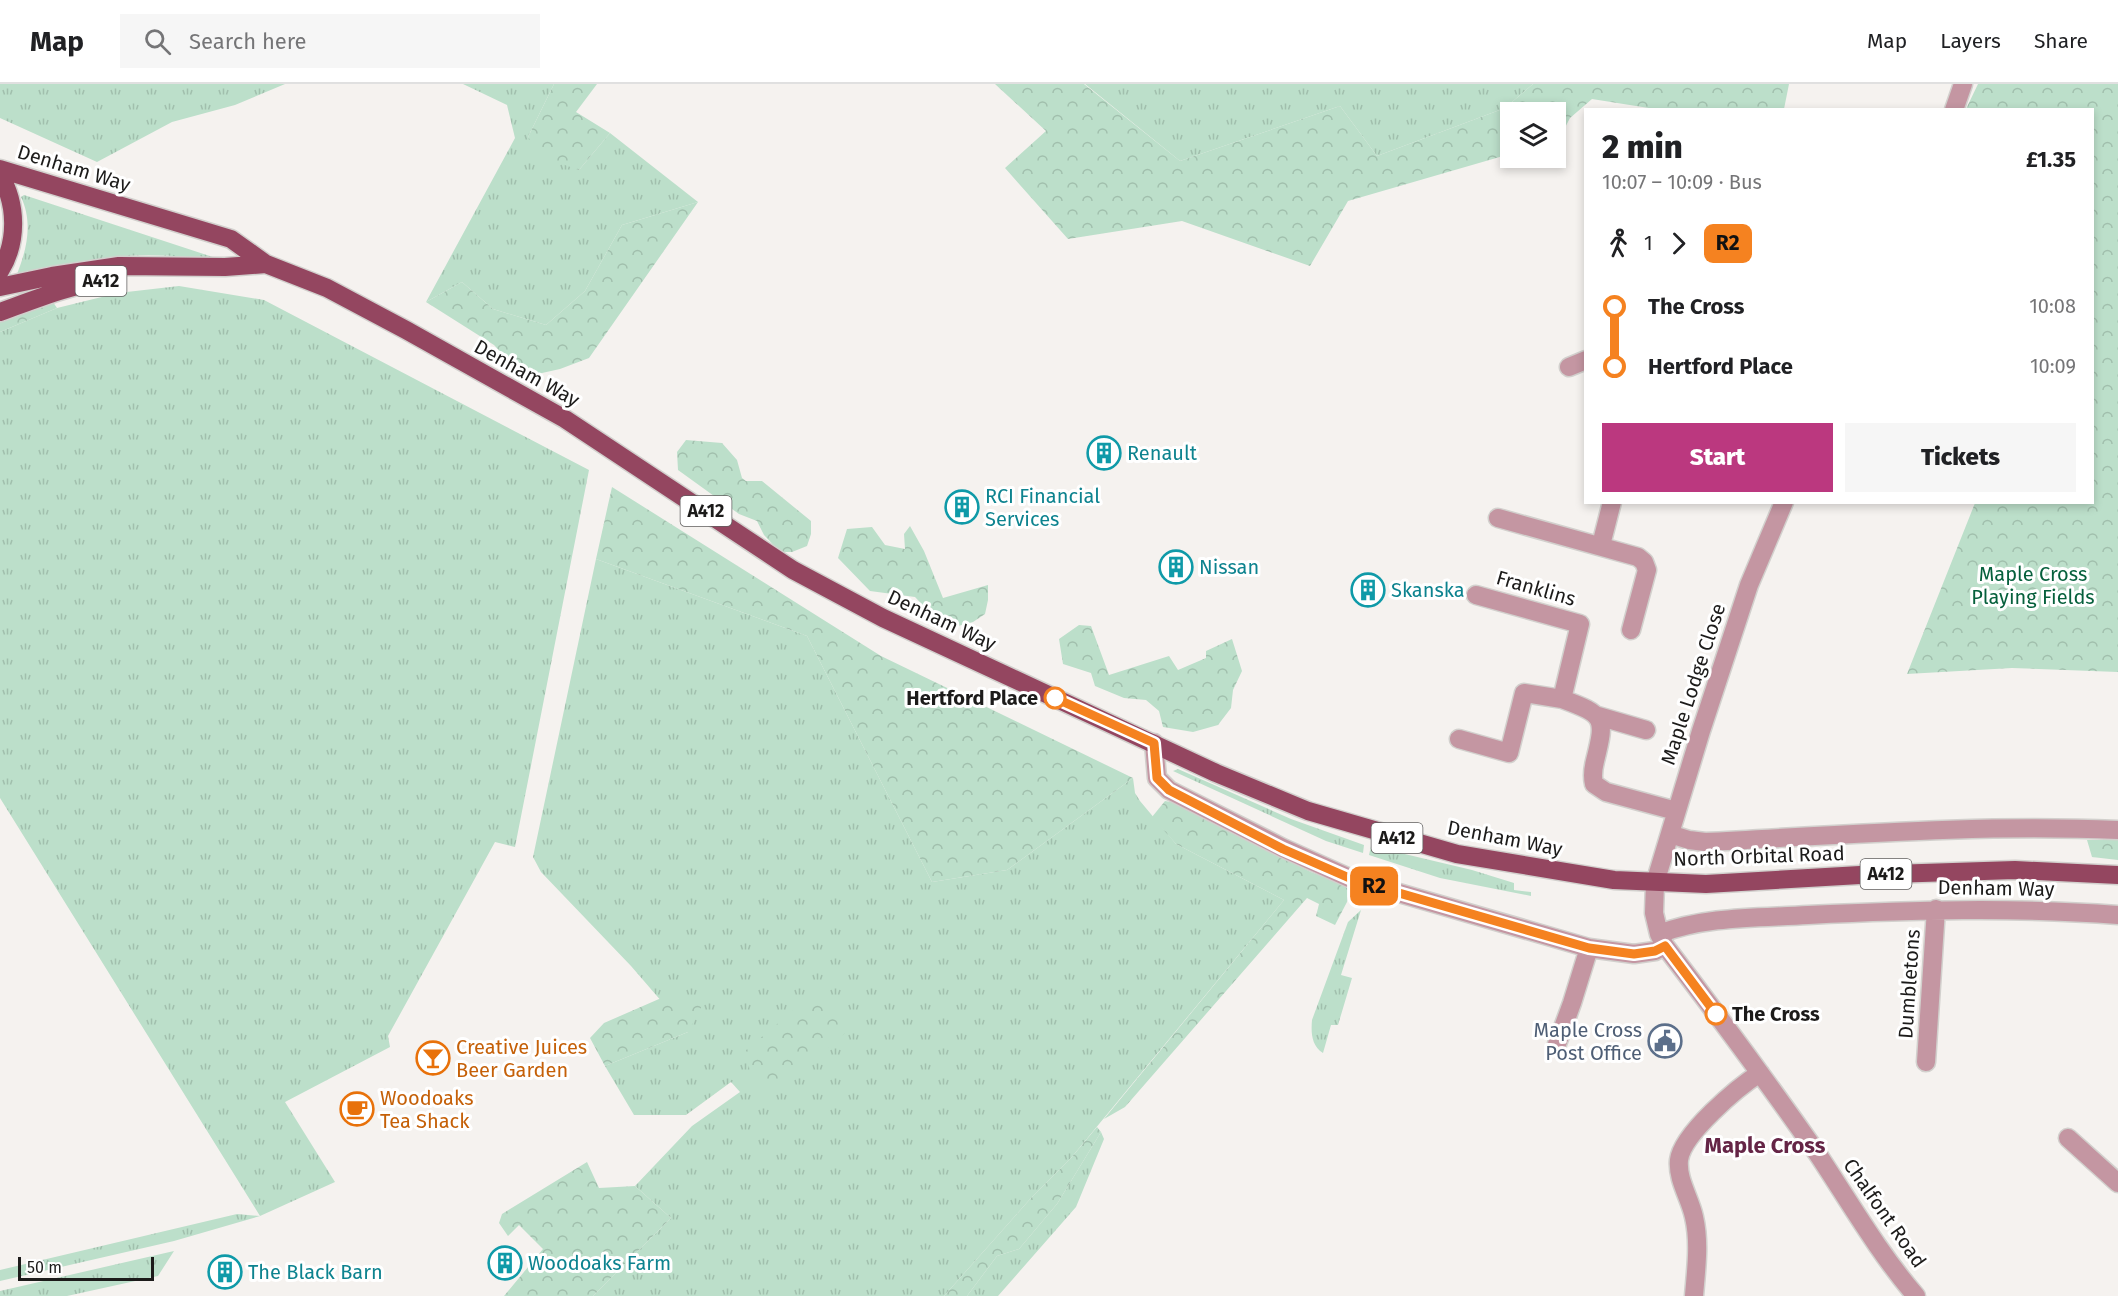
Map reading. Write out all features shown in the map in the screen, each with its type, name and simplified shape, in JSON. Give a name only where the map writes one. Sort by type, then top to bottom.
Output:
[{"type":"main road","name":"Denham Way","points":[[0,169],[231,239],[266,264],[327,288],[565,419],[794,570],[883,618],[1259,791],[1308,811],[1457,854],[1595,877],[1654,883]]},
{"type":"main road","points":[[0,175],[6,186],[14,215],[11,245],[0,271]]},
{"type":"main road","name":"Denham Way","points":[[0,287],[119,266],[225,267],[266,264]]},
{"type":"main road","name":"A412","points":[[0,312],[94,281],[205,266]]},
{"type":"main road","name":"North Orbital Road","points":[[1654,883],[1706,884],[1860,875],[2015,870],[2118,875]]},
{"type":"street","points":[[1955,108],[1964,84]]},
{"type":"street","points":[[1601,545],[1611,504]]},
{"type":"street","name":"Maple Lodge Close","points":[[1654,883],[1749,585],[1779,504]]},
{"type":"street","points":[[1498,518],[1601,545],[1638,557],[1644,562],[1647,570],[1631,630]]},
{"type":"street","name":"Franklins","points":[[1476,595],[1580,624],[1562,699]]},
{"type":"street","points":[[1459,739],[1509,753],[1524,693],[1562,699],[1598,716],[1646,730]]},
{"type":"street","points":[[1598,716],[1602,732],[1593,770],[1594,784],[1606,792],[1676,811]]},
{"type":"street","name":"Denham Way","points":[[1154,743],[1157,778],[1169,790],[1283,849],[1354,880],[1589,948],[1634,954],[1655,951],[1662,940],[1692,924],[1724,921],[1936,909],[2118,915]]},
{"type":"street","points":[[1670,834],[1696,842],[1705,842],[1954,830],[2074,828],[2118,830]]},
{"type":"street","name":"Chalfont Road","points":[[1654,883],[1654,913],[1662,940],[1816,1152],[1883,1255],[1916,1296]]},
{"type":"street","name":"Dumbletons","points":[[1926,1062],[1936,909]]},
{"type":"street","points":[[1557,1044],[1589,948]]},
{"type":"street","points":[[1694,1296],[1697,1251],[1694,1217],[1681,1179],[1679,1159],[1683,1147],[1711,1113],[1735,1090],[1760,1073]]},
{"type":"street","points":[[2068,1138],[2118,1183]]},
{"type":"green space","points":[[0,84],[285,84],[235,105],[172,122],[97,162],[0,118]]},
{"type":"green space","points":[[463,84],[554,84],[528,137],[579,170],[610,133],[698,202],[622,225],[585,291],[546,325],[493,309],[462,282],[426,302],[515,138],[507,105]]},
{"type":"green space","points":[[554,84],[597,84],[576,112],[610,133],[579,170],[545,158],[528,137]]},
{"type":"green space","points":[[995,84],[1084,84],[1180,161],[1340,106],[1377,156],[1500,110],[1500,157],[1348,201],[1310,266],[1182,221],[1068,239],[1005,168],[1046,131]]},
{"type":"green space","points":[[1085,84],[1533,84],[1512,102],[1500,102],[1500,110],[1377,156],[1340,106],[1180,161]]},
{"type":"green space","points":[[1533,84],[1789,84],[1784,108],[1649,108],[1592,99],[1570,118],[1566,126],[1566,102],[1512,102]]},
{"type":"green space","name":"Maple Cross Playing Fields","points":[[1978,84],[2118,84],[2118,672],[2012,668],[1907,674],[1975,504],[2094,504],[2094,108],[1966,108]]},
{"type":"green space","points":[[24,195],[228,262],[178,256],[127,256],[17,274],[24,255],[28,226],[21,197]]},
{"type":"green space","points":[[698,202],[589,358],[560,369],[524,377],[494,345],[426,302],[462,282],[493,309],[546,325],[585,291],[622,225]]},
{"type":"green space","points":[[179,286],[264,300],[589,470],[515,847],[495,842],[388,1036],[390,1047],[285,1102],[335,1182],[260,1216],[0,798],[0,332],[57,308],[118,293]]},
{"type":"green space","points":[[53,302],[57,308],[0,332],[0,321]]},
{"type":"green space","points":[[686,440],[722,443],[737,460],[742,478],[746,481],[762,481],[811,521],[811,534],[807,546],[792,552],[780,552],[764,535],[757,521],[739,514],[678,470],[677,452]]},
{"type":"green space","points":[[612,487],[881,656],[1133,778],[1007,870],[932,882],[807,636],[596,559]]},
{"type":"green space","points":[[910,526],[924,551],[943,598],[988,585],[985,614],[973,622],[958,626],[936,619],[915,597],[870,591],[838,558],[847,529],[872,527],[885,545],[905,549],[904,534]]},
{"type":"green space","points":[[596,559],[807,636],[932,882],[1007,870],[1133,778],[1135,793],[1140,801],[1176,844],[1284,900],[1071,1158],[1031,1198],[944,1296],[593,1296],[671,1218],[635,1186],[692,1126],[740,1092],[731,1082],[686,1115],[634,1115],[605,1066],[688,1032],[631,966],[541,872],[533,857]]},
{"type":"green space","points":[[1079,625],[1091,626],[1109,675],[1169,656],[1178,670],[1206,658],[1206,651],[1232,639],[1242,671],[1233,690],[1231,708],[1218,725],[1193,732],[1163,727],[1159,711],[1146,700],[1124,698],[1095,686],[1091,673],[1063,664],[1059,639]]},
{"type":"green space","points":[[1178,769],[1291,819],[1364,845],[1363,853],[1326,841],[1173,771]]},
{"type":"green space","points":[[1165,801],[1176,803],[1311,872],[1346,885],[1349,891],[1347,902],[1335,925],[1316,916],[1319,904],[1307,898],[1125,1107],[1104,1119],[1284,900],[1176,844],[1152,817]]},
{"type":"green space","points":[[2087,840],[2118,840],[2118,860],[2092,857]]},
{"type":"green space","points":[[1371,846],[1472,870],[1514,883],[1514,890],[1531,892],[1531,896],[1440,878],[1369,855]]},
{"type":"green space","points":[[1361,910],[1341,975],[1352,978],[1338,1025],[1331,1025],[1323,1053],[1314,1042],[1312,1020],[1348,922]]},
{"type":"green space","points":[[814,993],[852,1027],[777,1092],[753,1083],[745,1051]]},
{"type":"green space","points":[[706,998],[688,1032],[605,1066],[590,1038],[604,1023],[659,999]]},
{"type":"green space","points":[[1097,1127],[1101,1132],[1057,1204],[1019,1249],[997,1256],[967,1296],[944,1296],[1031,1198],[1071,1158]]},
{"type":"green space","points":[[1101,1132],[1104,1139],[1076,1207],[998,1296],[967,1296],[997,1256],[1019,1249],[1057,1204]]},
{"type":"green space","points":[[587,1162],[599,1188],[635,1186],[671,1218],[593,1296],[504,1296],[543,1249],[519,1225],[508,1236],[499,1223],[502,1214]]},
{"type":"green space","points":[[237,1214],[260,1216],[174,1241],[0,1281],[0,1270]]},
{"type":"green space","points":[[174,1251],[158,1276],[67,1296],[0,1296],[0,1291]]},
{"type":"bus line","name":"R2","points":[[1055,698],[1154,743],[1157,778],[1169,790],[1283,849],[1354,880],[1589,948],[1634,954],[1655,951],[1665,946],[1716,1014]]},
{"type":"place","name":"Renault","points":[[1104,453]]},
{"type":"place","name":"RCI Financial Services","points":[[962,507]]},
{"type":"place","name":"Nissan","points":[[1176,567]]},
{"type":"place","name":"Skanska","points":[[1368,590]]},
{"type":"place","name":"Hertford Place","points":[[1055,698]]},
{"type":"place","name":"The Cross","points":[[1716,1014]]},
{"type":"place","name":"Maple Cross Post Office","points":[[1665,1041]]},
{"type":"place","name":"Creative Juices Beer Garden","points":[[433,1058]]},
{"type":"place","name":"Woodoaks Tea Shack","points":[[357,1109]]},
{"type":"place","name":"Woodoaks Farm","points":[[505,1263]]},
{"type":"place","name":"The Black Barn","points":[[225,1272]]},
{"type":"district","name":"Maple Cross","points":[[1765,1145]]}]
